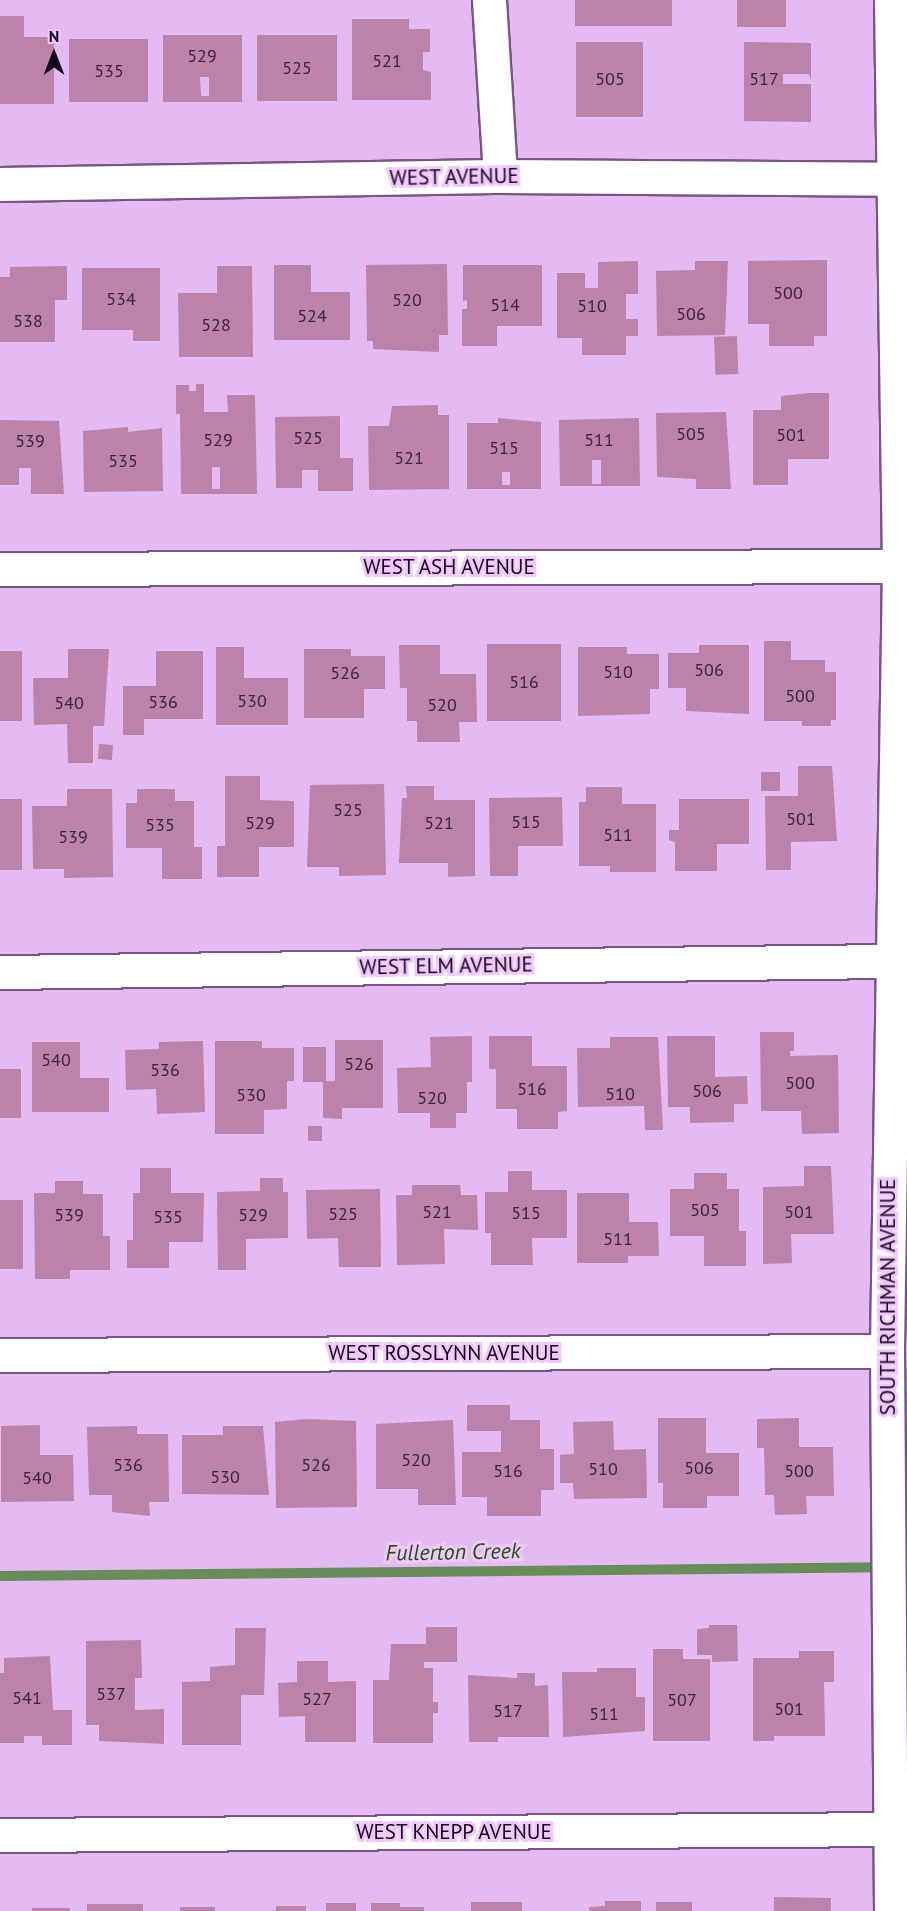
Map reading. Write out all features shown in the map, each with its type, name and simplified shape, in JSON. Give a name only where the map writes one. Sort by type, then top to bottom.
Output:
[{"type":"street","points":[[489,0],[500,176]]},
{"type":"street","name":"SOUTH RICHMAN AVENUE","points":[[891,0],[899,55],[901,545],[892,961],[899,1124],[898,1178],[887,1351],[897,1463],[888,1536],[889,1614],[899,1829],[891,1911]]},
{"type":"street","name":"WEST AVENUE","points":[[0,184],[500,176],[899,181]]},
{"type":"street","name":"WEST ASH AVENUE","points":[[0,569],[901,545]]},
{"type":"street","name":"WEST ELM AVENUE","points":[[0,972],[892,961]]},
{"type":"street","name":"WEST ROSSLYNN AVENUE","points":[[0,1355],[887,1351]]},
{"type":"street","name":"WEST KNEPP AVENUE","points":[[0,1835],[899,1829]]},
{"type":"building","points":[[575,0],[672,0],[672,26],[575,26]]},
{"type":"building","points":[[737,0],[786,0],[786,27],[737,27]]},
{"type":"building","points":[[0,16],[24,16],[24,37],[54,37],[54,104],[0,104]]},
{"type":"building","points":[[352,19],[409,19],[409,29],[430,29],[430,52],[423,52],[423,70],[431,72],[431,100],[352,100]]},
{"type":"building","points":[[163,35],[242,35],[242,102],[163,102]],"holes":[[[200,77],[209,77],[209,96],[201,96]]]},
{"type":"building","points":[[257,35],[337,35],[337,101],[257,101]]},
{"type":"building","points":[[69,39],[148,39],[148,102],[69,102]]},
{"type":"building","points":[[576,42],[643,42],[643,117],[576,117]]},
{"type":"building","points":[[744,42],[811,43],[811,80],[809,74],[783,74],[783,84],[811,84],[811,122],[744,121]]},
{"type":"building","points":[[827,260],[827,336],[814,336],[814,346],[769,346],[769,324],[748,324],[748,261]]},
{"type":"building","points":[[638,261],[638,294],[626,294],[626,319],[638,319],[638,336],[626,336],[626,355],[582,355],[582,338],[557,338],[557,273],[585,273],[585,288],[598,288],[598,262]]},
{"type":"building","points":[[695,261],[728,261],[725,335],[657,336],[656,271],[695,270]]},
{"type":"building","points":[[447,264],[448,335],[439,335],[439,352],[373,349],[373,341],[367,341],[366,265]]},
{"type":"building","points":[[274,265],[311,265],[311,292],[350,292],[350,340],[274,340]]},
{"type":"building","points":[[463,265],[542,265],[542,326],[497,326],[497,346],[462,346],[462,309],[467,309],[467,300],[463,301]]},
{"type":"building","points":[[67,266],[67,300],[55,300],[55,342],[0,342],[0,277],[10,277],[10,267]]},
{"type":"building","points":[[217,266],[252,266],[253,357],[179,357],[178,293],[217,293]]},
{"type":"building","points":[[82,268],[160,268],[160,341],[133,341],[133,330],[82,330]]},
{"type":"building","points":[[737,336],[738,374],[715,375],[714,337]]},
{"type":"building","points":[[196,384],[204,384],[204,412],[228,412],[227,395],[255,395],[257,494],[181,494],[180,414],[176,414],[176,385],[189,385],[189,391],[196,391]],"holes":[[[212,467],[220,467],[220,489],[212,489]]]},
{"type":"building","points":[[829,393],[829,459],[788,459],[788,485],[753,485],[753,410],[781,410],[781,396]]},
{"type":"building","points":[[438,405],[438,415],[449,415],[449,489],[369,490],[368,426],[389,426],[392,406]]},
{"type":"building","points":[[726,412],[731,489],[696,489],[696,479],[657,477],[656,413]]},
{"type":"building","points":[[340,416],[340,458],[353,458],[353,491],[318,491],[318,470],[302,470],[302,488],[276,488],[275,417]]},
{"type":"building","points":[[498,418],[541,422],[541,489],[467,489],[467,423],[498,423]],"holes":[[[502,472],[510,472],[510,485],[502,485]]]},
{"type":"building","points":[[639,418],[640,486],[560,486],[559,420]],"holes":[[[592,460],[601,460],[601,484],[592,484]]]},
{"type":"building","points":[[0,420],[59,421],[64,494],[31,494],[31,468],[19,468],[19,485],[0,485]]},
{"type":"building","points":[[128,427],[128,432],[162,428],[163,491],[84,492],[83,431]]},
{"type":"building","points":[[764,641],[791,641],[791,660],[825,660],[825,672],[836,672],[836,720],[831,720],[831,726],[802,726],[802,721],[764,721]]},
{"type":"building","points":[[487,644],[561,644],[561,721],[487,721]]},
{"type":"building","points":[[399,645],[440,645],[440,674],[476,674],[477,722],[459,722],[460,742],[417,742],[417,721],[407,721],[407,688],[400,688]]},
{"type":"building","points":[[699,645],[749,645],[749,714],[686,711],[686,688],[668,688],[668,653],[699,653]]},
{"type":"building","points":[[216,647],[244,647],[244,678],[288,678],[288,725],[216,725]]},
{"type":"building","points":[[578,647],[627,647],[627,654],[659,654],[659,689],[650,689],[650,714],[578,716]]},
{"type":"building","points":[[68,649],[109,649],[104,726],[93,726],[93,763],[68,763],[67,724],[34,725],[33,678],[68,678]]},
{"type":"building","points":[[304,649],[351,649],[351,656],[385,656],[385,689],[364,689],[364,718],[304,718]]},
{"type":"building","points":[[0,651],[22,651],[22,721],[0,721]]},
{"type":"building","points":[[156,651],[203,651],[203,719],[144,719],[144,735],[123,735],[123,686],[156,686]]},
{"type":"building","points":[[99,744],[113,745],[112,760],[98,759]]},
{"type":"building","points":[[798,766],[832,766],[837,841],[791,842],[791,870],[766,870],[765,796],[798,796]]},
{"type":"building","points":[[761,772],[780,772],[780,791],[761,791]]},
{"type":"building","points":[[225,776],[260,776],[260,800],[294,801],[294,847],[259,847],[259,877],[217,877],[217,846],[225,846]]},
{"type":"building","points":[[384,784],[386,875],[339,876],[339,867],[307,867],[310,785]]},
{"type":"building","points":[[406,786],[434,786],[434,800],[475,800],[475,876],[448,877],[448,863],[399,863],[402,798],[407,798]]},
{"type":"building","points":[[586,787],[622,787],[622,804],[656,804],[656,872],[610,872],[610,866],[579,866],[579,802],[586,802]]},
{"type":"building","points":[[67,789],[112,789],[113,877],[64,878],[64,869],[33,869],[32,806],[67,806]]},
{"type":"building","points":[[137,789],[175,789],[175,801],[194,801],[194,847],[202,847],[202,879],[162,879],[162,848],[126,848],[126,803],[137,803]]},
{"type":"building","points":[[562,797],[563,846],[518,846],[518,876],[490,876],[489,798]]},
{"type":"building","points":[[0,799],[22,799],[22,870],[0,870]]},
{"type":"building","points":[[679,799],[749,799],[749,844],[717,844],[717,871],[675,871],[675,842],[669,840],[669,830],[679,830]]},
{"type":"building","points":[[760,1032],[794,1032],[794,1051],[790,1051],[790,1056],[838,1055],[839,1133],[802,1134],[801,1111],[761,1111]]},
{"type":"building","points":[[472,1036],[472,1082],[467,1082],[467,1113],[456,1113],[456,1128],[430,1128],[430,1113],[398,1113],[397,1068],[431,1067],[430,1037]]},
{"type":"building","points":[[489,1036],[532,1036],[532,1066],[567,1066],[567,1111],[558,1112],[558,1129],[517,1129],[517,1109],[496,1109],[496,1069],[489,1069]]},
{"type":"building","points":[[667,1036],[715,1036],[715,1077],[747,1076],[748,1104],[734,1104],[734,1122],[690,1123],[690,1107],[668,1107]]},
{"type":"building","points":[[610,1037],[658,1037],[663,1130],[645,1130],[644,1106],[578,1107],[577,1048],[610,1048]]},
{"type":"building","points":[[335,1040],[383,1040],[383,1108],[342,1108],[342,1119],[323,1118],[323,1082],[303,1082],[303,1047],[326,1047],[326,1081],[335,1081]]},
{"type":"building","points":[[203,1041],[205,1112],[157,1114],[156,1089],[126,1090],[125,1050],[159,1049],[159,1042]]},
{"type":"building","points":[[215,1041],[262,1041],[262,1048],[294,1048],[294,1081],[287,1081],[287,1109],[264,1110],[264,1134],[215,1134]]},
{"type":"building","points":[[32,1042],[80,1042],[80,1078],[109,1078],[109,1112],[32,1112]]},
{"type":"building","points":[[0,1069],[21,1069],[21,1118],[0,1118]]},
{"type":"building","points":[[308,1126],[322,1126],[322,1141],[308,1141]]},
{"type":"building","points":[[804,1166],[831,1166],[834,1234],[791,1234],[792,1263],[763,1264],[763,1187],[804,1186]]},
{"type":"building","points":[[140,1168],[171,1168],[171,1193],[204,1193],[203,1242],[169,1242],[169,1268],[127,1268],[127,1240],[133,1240],[133,1193],[140,1193]]},
{"type":"building","points":[[508,1171],[532,1171],[532,1190],[567,1190],[567,1238],[532,1238],[533,1265],[491,1265],[491,1233],[485,1233],[485,1192],[508,1192]]},
{"type":"building","points":[[694,1173],[727,1173],[727,1189],[739,1189],[739,1231],[746,1231],[746,1266],[704,1266],[704,1236],[670,1236],[670,1189],[694,1189]]},
{"type":"building","points":[[260,1178],[283,1178],[283,1192],[288,1192],[288,1238],[246,1239],[246,1270],[218,1270],[217,1192],[260,1191]]},
{"type":"building","points":[[55,1181],[83,1181],[83,1194],[103,1194],[103,1236],[110,1236],[110,1270],[70,1270],[70,1279],[35,1279],[34,1193],[55,1193]]},
{"type":"building","points":[[412,1185],[460,1185],[461,1195],[477,1195],[478,1230],[444,1229],[445,1264],[397,1265],[396,1195],[412,1195]]},
{"type":"building","points":[[380,1189],[381,1267],[339,1267],[338,1238],[307,1239],[306,1190]]},
{"type":"building","points":[[577,1193],[629,1193],[629,1222],[658,1222],[659,1256],[628,1256],[628,1263],[577,1263]]},
{"type":"building","points":[[0,1200],[23,1200],[23,1269],[0,1269]]},
{"type":"building","points":[[467,1405],[510,1405],[510,1420],[540,1420],[540,1449],[554,1449],[554,1490],[541,1490],[541,1516],[487,1516],[487,1497],[462,1497],[462,1452],[501,1452],[501,1431],[467,1431]]},
{"type":"building","points":[[658,1418],[706,1418],[706,1453],[739,1453],[739,1496],[707,1496],[707,1508],[663,1508],[663,1483],[658,1483]]},
{"type":"building","points":[[799,1418],[799,1447],[833,1447],[834,1496],[806,1496],[807,1514],[775,1515],[774,1495],[765,1495],[764,1448],[757,1448],[757,1419]]},
{"type":"building","points":[[307,1419],[356,1421],[357,1507],[276,1508],[275,1422]]},
{"type":"building","points":[[453,1420],[456,1505],[418,1505],[418,1489],[376,1489],[376,1424]]},
{"type":"building","points":[[613,1421],[614,1450],[646,1449],[647,1498],[574,1499],[573,1483],[560,1483],[560,1455],[574,1454],[573,1422]]},
{"type":"building","points":[[40,1425],[40,1455],[73,1455],[74,1501],[1,1502],[1,1426]]},
{"type":"building","points":[[137,1426],[137,1434],[168,1434],[169,1502],[149,1502],[150,1516],[112,1512],[112,1495],[89,1495],[87,1427]]},
{"type":"building","points":[[223,1426],[263,1426],[269,1495],[182,1494],[182,1435],[223,1435]]},
{"type":"building","points":[[709,1625],[737,1625],[738,1661],[712,1662],[712,1655],[697,1655],[697,1629],[709,1628]]},
{"type":"building","points":[[426,1627],[457,1627],[457,1662],[424,1662],[424,1668],[433,1668],[433,1702],[438,1702],[438,1713],[433,1713],[433,1743],[373,1743],[373,1680],[389,1680],[391,1644],[426,1644]]},
{"type":"building","points":[[235,1628],[266,1628],[264,1695],[241,1695],[241,1745],[182,1745],[182,1682],[210,1681],[210,1667],[235,1665]]},
{"type":"building","points":[[141,1640],[142,1678],[135,1678],[135,1710],[164,1709],[164,1744],[99,1741],[99,1725],[86,1725],[86,1641]]},
{"type":"building","points":[[653,1649],[683,1649],[683,1659],[710,1659],[710,1741],[653,1741]]},
{"type":"building","points":[[799,1651],[834,1651],[834,1682],[824,1682],[825,1736],[774,1736],[774,1741],[753,1741],[753,1658],[799,1658]]},
{"type":"building","points":[[50,1656],[53,1710],[72,1710],[72,1745],[42,1745],[42,1736],[24,1736],[24,1743],[0,1743],[0,1673],[4,1673],[4,1658]]},
{"type":"building","points":[[297,1661],[328,1661],[328,1682],[356,1681],[356,1742],[305,1742],[305,1716],[279,1717],[278,1683],[297,1682]]},
{"type":"building","points":[[597,1668],[636,1668],[636,1697],[645,1697],[645,1731],[563,1737],[562,1672],[597,1672]]},
{"type":"building","points":[[517,1673],[535,1673],[535,1686],[548,1685],[549,1737],[498,1737],[498,1742],[469,1742],[468,1675],[517,1678]]},
{"type":"building","points":[[774,1897],[831,1898],[831,1911],[774,1911]]},
{"type":"building","points":[[605,1901],[641,1901],[641,1911],[589,1911],[589,1907],[605,1906]]},
{"type":"building","points":[[471,1902],[522,1902],[522,1911],[471,1911]]},
{"type":"building","points":[[656,1902],[692,1902],[692,1911],[656,1911]]},
{"type":"building","points":[[326,1903],[356,1903],[356,1911],[326,1911]]},
{"type":"building","points":[[371,1903],[400,1903],[400,1907],[424,1907],[424,1911],[371,1911]]},
{"type":"building","points":[[87,1904],[143,1904],[143,1911],[87,1911]]},
{"type":"building","points":[[276,1906],[306,1906],[306,1911],[276,1911]]},
{"type":"building","points":[[180,1907],[215,1907],[215,1911],[180,1911]]},
{"type":"building","points":[[32,1908],[70,1908],[70,1911],[32,1911]]},
{"type":"waterway","name":"Fullerton Creek","points":[[0,1576],[907,1567]]}]
